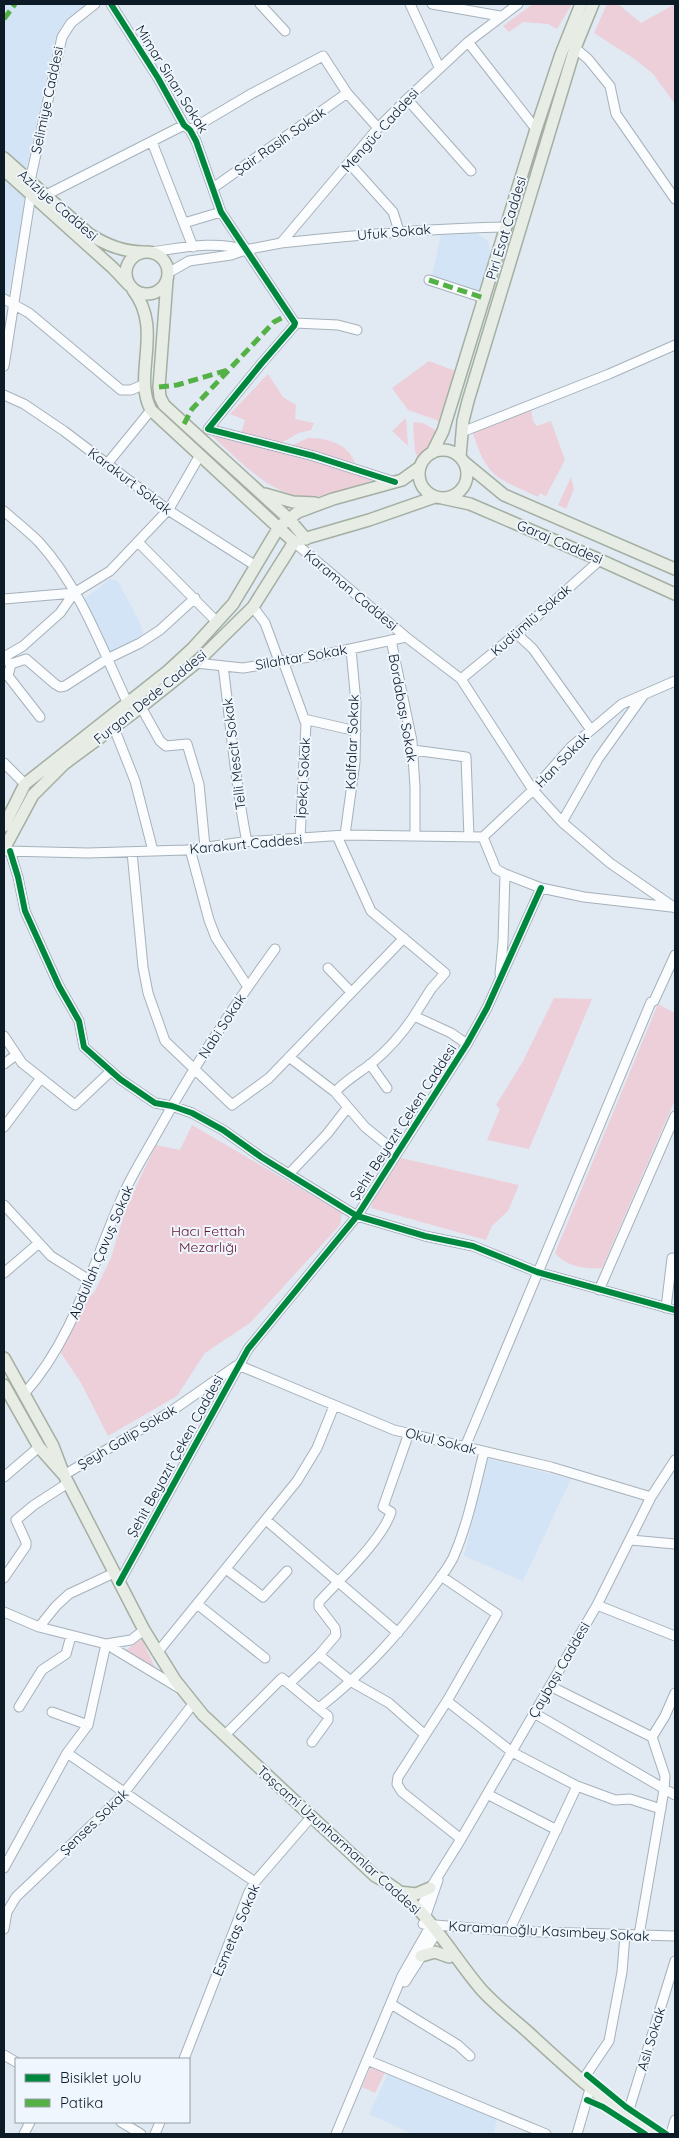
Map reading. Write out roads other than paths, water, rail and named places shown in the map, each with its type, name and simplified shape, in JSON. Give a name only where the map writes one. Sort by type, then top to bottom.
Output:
[{"type":"main road","name":"Piri Esat Caddesi","points":[[432,453],[443,431],[536,129],[566,40],[581,4]]},
{"type":"main road","name":"Piri Esat Caddesi","points":[[462,460],[462,432],[468,401],[575,48],[593,4]]},
{"type":"main road","name":"Aziziye Caddesi","points":[[4,158],[100,242],[127,252],[147,252]]},
{"type":"main road","name":"Aziziye Caddesi","points":[[4,170],[113,268],[131,287],[142,303],[148,328],[145,384]]},
{"type":"main road","points":[[147,252],[163,260],[168,277],[159,291],[152,294],[139,293],[131,287],[126,278],[127,265],[136,254],[147,252]]},
{"type":"main road","name":"Karaman Caddesi","points":[[168,277],[159,387],[160,397],[170,412],[289,519],[306,539]]},
{"type":"main road","points":[[145,384],[146,399],[151,410]]},
{"type":"main road","name":"Karaman Caddesi","points":[[151,410],[294,542]]},
{"type":"main road","points":[[294,542],[456,494],[462,489],[467,475],[462,460],[447,451],[432,453],[423,461],[420,467],[419,474],[424,488],[439,498]]},
{"type":"main road","name":"Garaj Caddesi","points":[[462,460],[504,495],[675,569]]},
{"type":"main road","points":[[279,527],[298,512],[324,502],[402,480],[420,467]]},
{"type":"main road","points":[[258,491],[293,502],[324,502]]},
{"type":"main road","name":"Garaj Caddesi","points":[[439,498],[470,504],[675,594]]},
{"type":"main road","name":"Furgan Dede Caddesi","points":[[4,826],[25,784],[168,671],[217,622],[233,604],[279,527]]},
{"type":"main road","name":"Furgan Dede Caddesi","points":[[6,850],[33,795],[64,764],[114,728],[196,662],[253,607],[294,542]]},
{"type":"main road","name":"Taşcami Uzunharmanlar Caddesi","points":[[4,1358],[53,1446],[66,1479],[144,1630],[181,1690],[225,1735],[375,1876],[399,1892],[480,1988],[586,2085],[654,2134]]},
{"type":"main road","name":"Taşcami Uzunharmanlar Caddesi","points":[[5,1390],[39,1447],[66,1479]]},
{"type":"main road","points":[[375,1876],[382,1886],[428,1926],[465,1977],[480,1988]]},
{"type":"main road","points":[[399,1892],[416,1894],[430,1888]]},
{"type":"main road","points":[[422,1956],[435,1952],[449,1957]]},
{"type":"street","name":"Selimiye Caddesi","points":[[30,180],[62,37],[71,23],[95,4]]},
{"type":"street","name":"Mimar Sinan Sokak","points":[[110,4],[196,141],[221,212],[295,322]]},
{"type":"street","points":[[260,4],[285,31]]},
{"type":"street","points":[[410,4],[439,67]]},
{"type":"street","points":[[432,4],[500,16]]},
{"type":"street","name":"Mengüc Caddesi","points":[[281,243],[378,128],[439,67],[500,16],[518,4]]},
{"type":"street","points":[[468,42],[536,129]]},
{"type":"street","points":[[575,48],[588,59],[610,86],[616,114],[675,200]]},
{"type":"street","points":[[46,195],[152,142],[187,128],[323,56],[347,93],[378,128]]},
{"type":"street","name":"Şair Rasih Sokak","points":[[213,188],[347,93]]},
{"type":"street","points":[[407,99],[471,172]]},
{"type":"street","points":[[152,142],[193,247]]},
{"type":"street","points":[[349,163],[393,212],[399,231]]},
{"type":"street","points":[[4,366],[31,194]]},
{"type":"street","points":[[184,223],[221,212]]},
{"type":"street","name":"Ufuk Sokak","points":[[281,243],[399,231],[506,227]]},
{"type":"street","points":[[168,277],[189,261],[230,255],[281,243]]},
{"type":"street","points":[[147,252],[230,245],[245,250]]},
{"type":"street","points":[[428,280],[484,298]]},
{"type":"street","points":[[4,299],[29,314],[120,390],[131,390],[145,384]]},
{"type":"street","points":[[356,330],[338,325],[295,322],[294,326],[208,429],[314,456],[395,482]]},
{"type":"street","points":[[462,432],[609,374],[675,345]]},
{"type":"street","name":"Karakurt Sokak","points":[[4,395],[24,404],[168,510],[256,566]]},
{"type":"street","points":[[107,464],[151,410]]},
{"type":"street","points":[[11,664],[4,657],[23,646],[60,613],[74,593],[110,571],[168,510],[200,455]]},
{"type":"street","points":[[4,511],[39,542],[66,578],[128,704]]},
{"type":"street","points":[[138,542],[217,622]]},
{"type":"street","name":"Karaman Caddesi","points":[[294,542],[406,637],[461,679],[533,790],[562,822],[610,863],[674,908]]},
{"type":"street","name":"Kudümlü Sokak","points":[[461,679],[517,634],[600,560]]},
{"type":"street","points":[[4,599],[74,593]]},
{"type":"street","points":[[11,664],[26,658],[60,687],[66,686],[107,659],[160,630],[195,598]]},
{"type":"street","name":"İpekçi Sokak","points":[[253,607],[264,623],[306,724],[300,839]]},
{"type":"street","points":[[517,634],[533,649],[591,730]]},
{"type":"street","name":"Silahtar Sokak","points":[[196,662],[243,668],[406,637]]},
{"type":"street","name":"Bordabaşı Sokak","points":[[391,640],[413,750],[415,836]]},
{"type":"street","name":"Kalfalar Sokak","points":[[341,835],[355,762],[356,703],[350,649]]},
{"type":"street","points":[[11,664],[8,676],[40,717]]},
{"type":"street","name":"Telli Mescit Sokak","points":[[223,666],[236,790],[247,842]]},
{"type":"street","name":"Han Sokak","points":[[482,837],[533,790],[572,746],[622,704],[675,681]]},
{"type":"street","points":[[562,822],[575,796],[598,759],[644,696]]},
{"type":"street","points":[[141,707],[160,741],[166,746],[187,744],[199,784],[205,847]]},
{"type":"street","points":[[304,719],[356,731]]},
{"type":"street","points":[[114,728],[135,781],[153,851]]},
{"type":"street","points":[[413,750],[466,757],[468,837]]},
{"type":"street","points":[[4,763],[25,784]]},
{"type":"street","points":[[335,1092],[398,1039],[431,989],[445,972],[370,911],[341,835]]},
{"type":"street","name":"Karakurt Caddesi","points":[[6,850],[88,853],[132,852],[190,849],[247,842],[341,835],[482,837]]},
{"type":"street","points":[[482,837],[496,869],[542,888],[584,897],[674,908]]},
{"type":"street","points":[[190,849],[209,920],[216,938],[248,987]]},
{"type":"street","points":[[6,850],[18,877],[25,911],[58,986],[79,1021],[84,1047],[111,1071],[155,1103],[172,1106],[192,1113],[223,1130],[357,1216],[425,1236],[473,1246],[537,1272],[675,1310]]},
{"type":"street","points":[[132,852],[143,967],[148,993],[165,1041],[232,1105],[269,1078],[404,938]]},
{"type":"street","points":[[499,982],[503,942],[505,874]]},
{"type":"street","name":"Şehit Beyazıt Çeken Caddesi","points":[[117,1578],[255,1338],[357,1216],[467,1044],[499,982],[542,888]]},
{"type":"street","name":"Nabi Sokak","points":[[172,1106],[248,987],[275,950]]},
{"type":"street","points":[[465,1447],[537,1272],[571,1196],[650,1002],[654,1001],[675,955]]},
{"type":"street","points":[[328,968],[352,992]]},
{"type":"street","points":[[414,1016],[451,1033],[467,1044]]},
{"type":"street","points":[[4,1036],[22,1063],[75,1105],[111,1071]]},
{"type":"street","points":[[4,1064],[16,1055]]},
{"type":"street","points":[[289,1057],[335,1092],[365,1127],[397,1153]]},
{"type":"street","points":[[370,1064],[387,1088]]},
{"type":"street","points":[[4,1126],[41,1078]]},
{"type":"street","name":"Abdullah Çavuş Sokak","points":[[24,1394],[41,1375],[65,1336],[125,1190],[172,1106]]},
{"type":"street","points":[[289,1174],[327,1134],[348,1107]]},
{"type":"street","points":[[598,1290],[675,1116]]},
{"type":"street","points":[[4,1205],[51,1256],[89,1280]]},
{"type":"street","points":[[4,1273],[39,1243]]},
{"type":"street","points":[[666,1308],[672,1258]]},
{"type":"street","name":"Okul Sokak","points":[[238,1365],[394,1430],[551,1467],[651,1497]]},
{"type":"street","name":"Şeyh Galip Sokak","points":[[4,1578],[26,1546],[16,1520],[66,1479],[170,1412],[238,1365]]},
{"type":"street","points":[[157,1653],[297,1481],[317,1448],[334,1406]]},
{"type":"street","points":[[290,1684],[336,1635],[335,1628],[319,1607],[319,1602],[379,1535],[390,1516],[391,1512],[383,1507],[409,1433]]},
{"type":"street","points":[[4,1477],[39,1447]]},
{"type":"street","points":[[318,1708],[352,1682],[381,1653],[452,1560],[465,1528],[484,1452]]},
{"type":"street","name":"Çaybaşı Caddesi","points":[[428,1926],[430,1888],[461,1839],[597,1605],[651,1497],[675,1460]]},
{"type":"street","points":[[266,1520],[398,1632]]},
{"type":"street","points":[[631,1540],[675,1544]]},
{"type":"street","points":[[226,1569],[264,1597],[287,1571]]},
{"type":"street","points":[[441,1576],[497,1614],[446,1702],[398,1776],[397,1784],[402,1792],[461,1839]]},
{"type":"street","points":[[39,1627],[56,1606],[69,1594],[117,1578]]},
{"type":"street","points":[[197,1604],[265,1658]]},
{"type":"street","points":[[597,1605],[675,1636]]},
{"type":"street","points":[[4,1612],[39,1627],[106,1644],[150,1669],[181,1690]]},
{"type":"street","points":[[106,1644],[131,1640],[144,1630]]},
{"type":"street","points":[[19,1707],[42,1670],[66,1654],[71,1636]]},
{"type":"street","points":[[4,1868],[67,1753],[88,1724],[106,1644]]},
{"type":"street","points":[[319,1655],[352,1682],[389,1703],[424,1734]]},
{"type":"street","points":[[225,1735],[282,1678],[328,1716],[328,1720],[312,1742]]},
{"type":"street","points":[[550,1686],[652,1737],[664,1776],[664,1790],[639,1936]]},
{"type":"street","points":[[652,1737],[665,1716],[675,1693]]},
{"type":"street","points":[[446,1702],[512,1752],[577,1786],[615,1800],[630,1800],[661,1809]]},
{"type":"street","name":"Şenses Sokak","points":[[6,1911],[22,1891],[126,1792],[193,1704]]},
{"type":"street","points":[[52,1712],[88,1724]]},
{"type":"street","points":[[534,1713],[675,1795]]},
{"type":"street","points":[[67,1753],[255,1882]]},
{"type":"street","points":[[509,1930],[577,1786]]},
{"type":"street","points":[[487,1794],[557,1830]]},
{"type":"street","name":"Esmetaş Sokak","points":[[184,2058],[240,1914],[255,1882],[312,1816]]},
{"type":"street","name":"Çaybaşı Caddesi","points":[[428,1926],[438,1877]]},
{"type":"street","points":[[4,1929],[6,1911]]},
{"type":"street","points":[[391,2004],[422,1956],[428,1926]]},
{"type":"street","points":[[336,2134],[404,1973],[428,1926]]},
{"type":"street","name":"Karamanoğlu Kasımbey Sokak","points":[[428,1926],[675,1936]]},
{"type":"street","points":[[577,2134],[586,2085],[609,2041],[622,1972],[626,1935]]},
{"type":"street","name":"Aslı Sokak","points":[[627,2116],[675,1961]]},
{"type":"street","points":[[391,2004],[458,2045],[470,2056]]},
{"type":"street","points":[[4,2055],[15,2061]]},
{"type":"street","points":[[367,2060],[546,2134]]},
{"type":"street","points":[[671,2134],[675,2120]]},
{"type":"street","points":[[123,2123],[142,2134]]},
{"type":"park label","name":"Hacı Fettah Mezarlığı","points":[[208,1240]]}]
